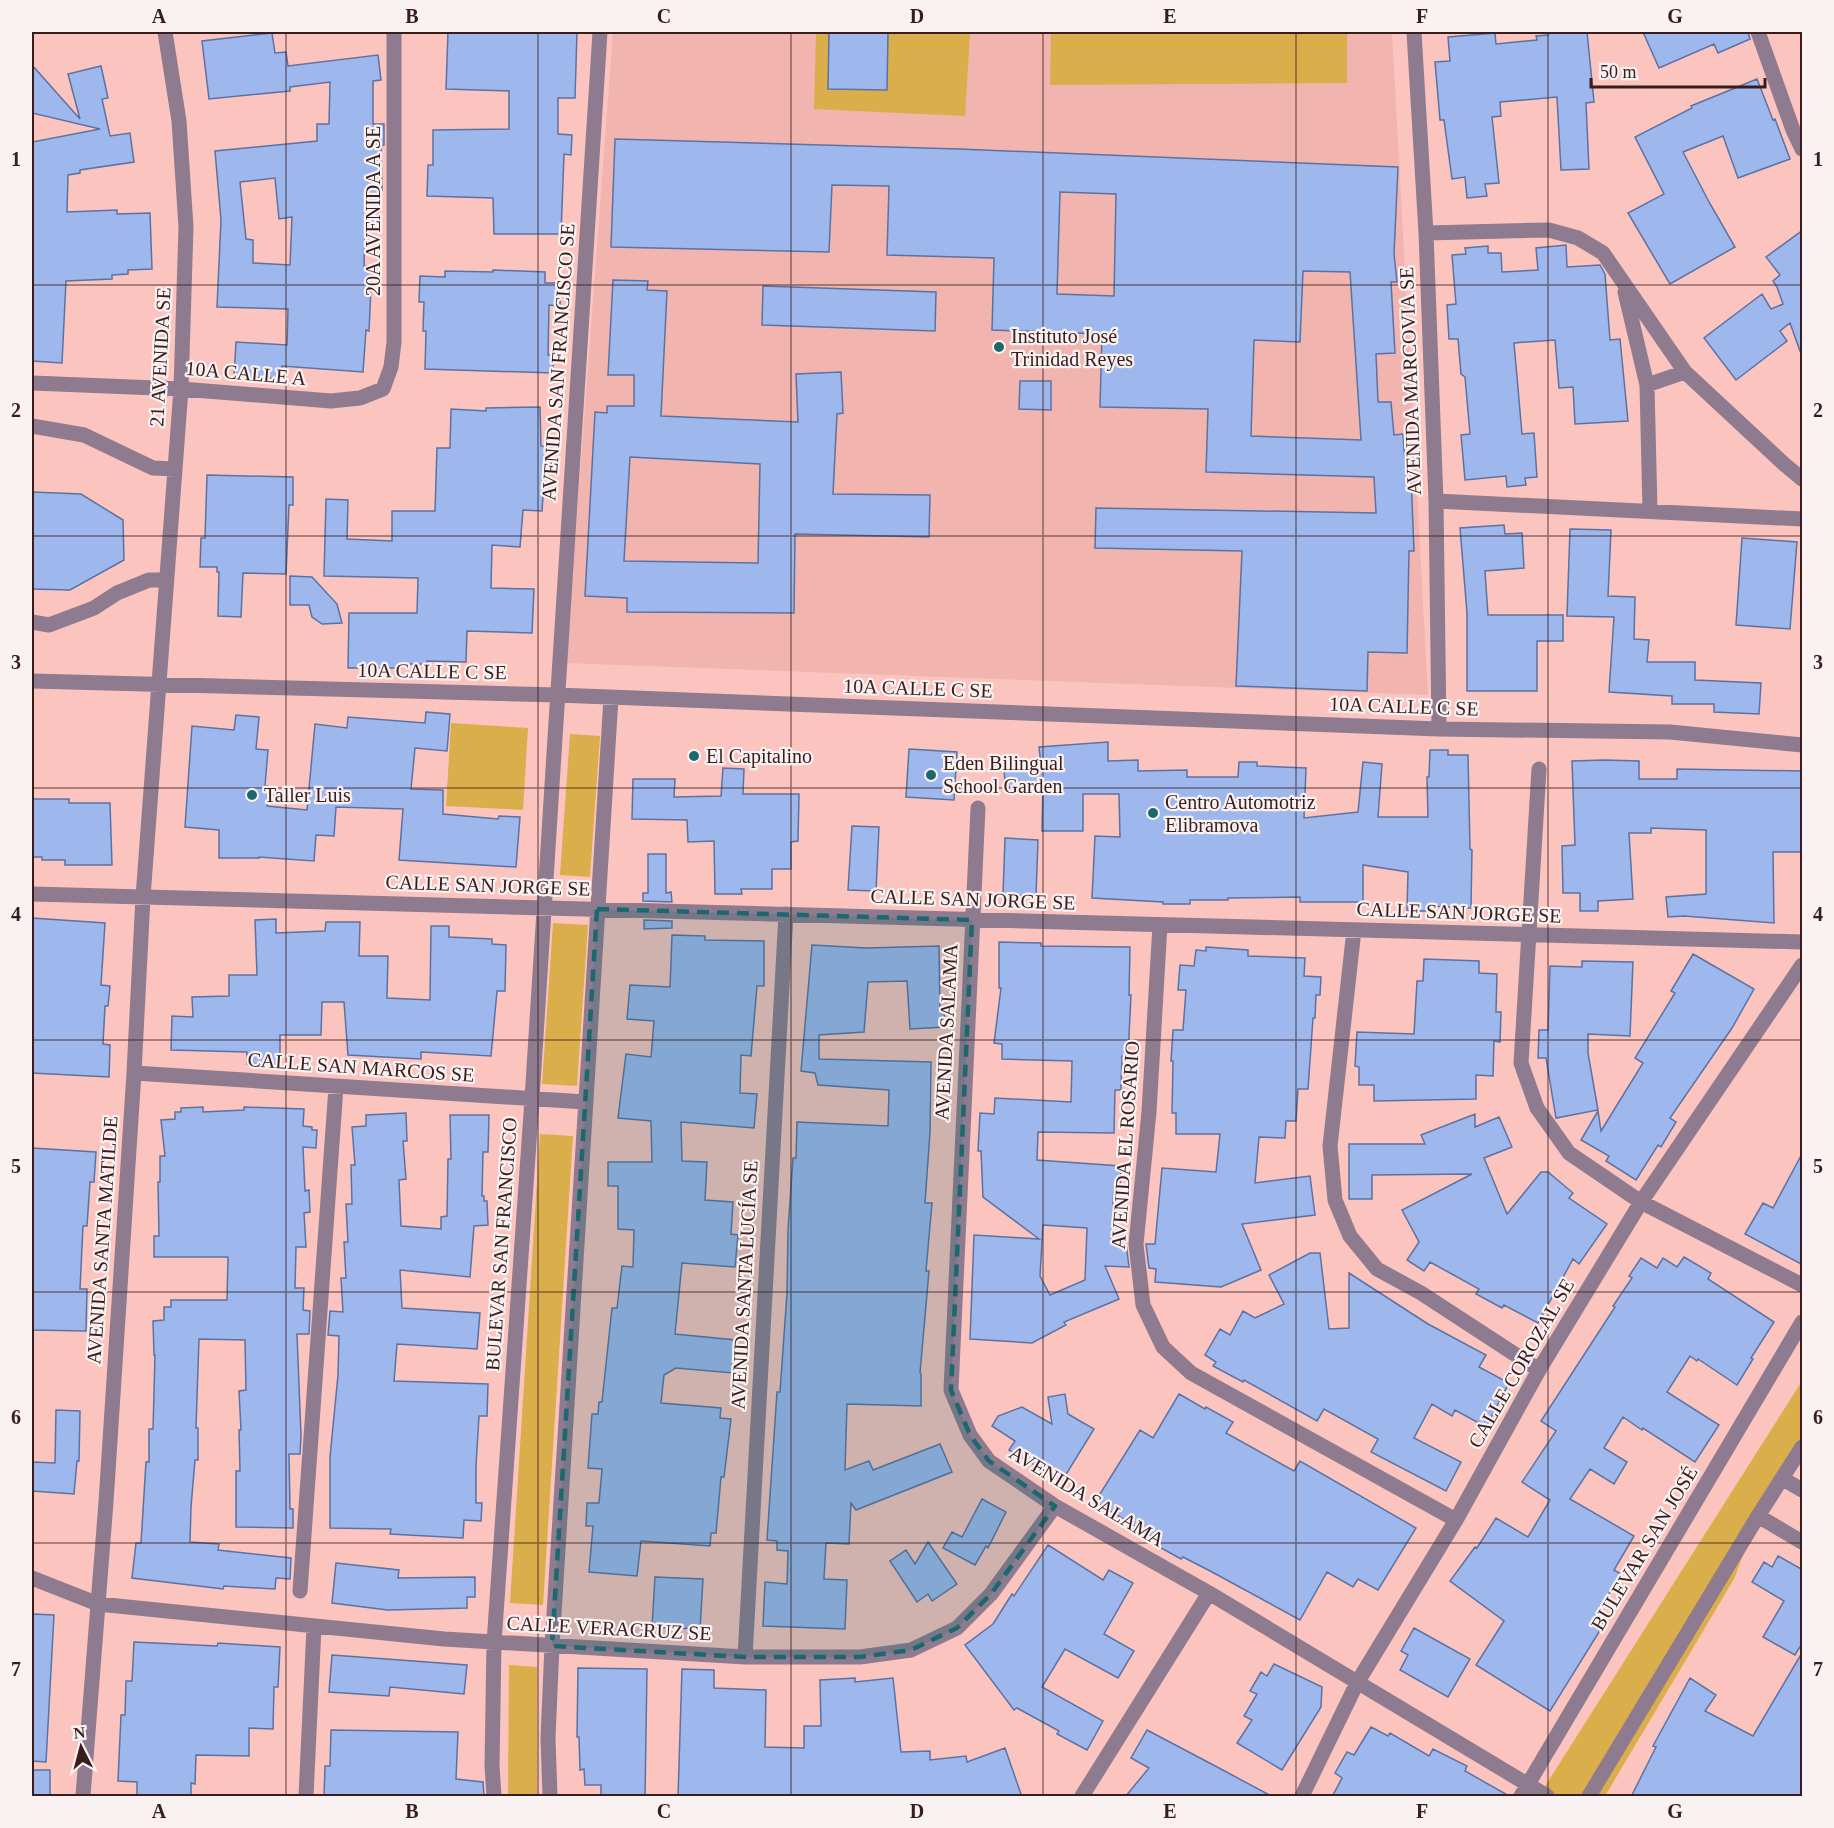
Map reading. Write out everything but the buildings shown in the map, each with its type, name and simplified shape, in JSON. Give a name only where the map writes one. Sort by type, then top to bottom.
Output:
[{"type":"street","name":"21 AVENIDA SE","points":[[159,686],[181,388],[186,227],[179,121],[165,32]]},
{"type":"street","name":"20A AVENIDA A SE","points":[[383,389],[391,367],[394,342],[394,32]]},
{"type":"street","name":"AVENIDA SAN FRANCISCO SE","points":[[557,695],[600,32]]},
{"type":"street","name":"AVENIDA MARCOVIA SE","points":[[1414,32],[1426,233],[1436,501],[1439,729]]},
{"type":"street","points":[[1758,32],[1793,130],[1803,149]]},
{"type":"street","points":[[1426,233],[1549,230],[1578,238],[1604,253],[1685,372],[1803,479]]},
{"type":"street","points":[[1623,281],[1647,385],[1650,511]]},
{"type":"street","points":[[1647,385],[1685,372]]},
{"type":"street","name":"10A CALLE A","points":[[32,383],[181,388],[331,401],[360,398],[383,389]]},
{"type":"street","points":[[32,426],[84,435],[153,468],[175,469]]},
{"type":"street","points":[[1436,501],[1803,519]]},
{"type":"street","points":[[32,622],[50,625],[94,608],[117,593],[149,580],[167,580]]},
{"type":"street","name":"10A CALLE C SE","points":[[32,681],[557,695],[1439,729],[1670,732],[1803,745]]},
{"type":"street","name":"AVENIDA SANTA MATILDE","points":[[82,1797],[98,1604],[134,1073],[143,897],[159,686]]},
{"type":"street","name":"BULEVAR SAN FRANCISCO","points":[[494,1797],[492,1766],[494,1643],[532,1099],[557,695]]},
{"type":"street","points":[[550,1797],[548,1738],[552,1646],[611,698]]},
{"type":"street","points":[[1539,769],[1521,1063],[1537,1108],[1569,1153],[1641,1202],[1803,1285]]},
{"type":"street","name":"AVENIDA SALAMA","points":[[978,808],[951,1390],[970,1435],[989,1461],[1055,1506],[1209,1593],[1357,1683],[1524,1791],[1547,1797]]},
{"type":"street","points":[[32,894],[143,897]]},
{"type":"street","name":"CALLE SAN JORGE SE","points":[[143,897],[1803,942]]},
{"type":"street","name":"AVENIDA SANTA LUCÍA SE","points":[[745,1657],[786,914]]},
{"type":"street","name":"AVENIDA EL ROSARIO","points":[[1160,925],[1149,1112],[1136,1244],[1143,1305],[1163,1347],[1191,1373],[1456,1520]]},
{"type":"street","points":[[1354,930],[1330,1146],[1335,1200],[1350,1236],[1377,1269],[1421,1293],[1539,1370]]},
{"type":"street","name":"CALLE COROZAL SE","points":[[1302,1797],[1357,1683],[1456,1520],[1539,1370],[1641,1202],[1803,965]]},
{"type":"street","name":"CALLE SAN MARCOS SE","points":[[134,1073],[585,1102]]},
{"type":"street","points":[[300,1591],[336,1087]]},
{"type":"street","name":"BULEVAR SAN JOSÉ","points":[[1524,1791],[1803,1322]]},
{"type":"street","points":[[1589,1797],[1758,1516],[1803,1447]]},
{"type":"street","points":[[1783,1479],[1803,1490]]},
{"type":"street","name":"CALLE VERACRUZ SE","points":[[32,1578],[98,1604],[314,1626],[494,1643],[745,1657],[860,1657],[911,1650],[957,1628],[991,1594],[1055,1506]]},
{"type":"street","points":[[1758,1516],[1803,1542]]},
{"type":"street","points":[[1082,1797],[1209,1593]]},
{"type":"street","points":[[306,1797],[314,1626]]},
{"type":"highlighted area","points":[[597,909],[972,920],[951,1390],[970,1435],[989,1461],[1055,1506],[991,1594],[957,1628],[911,1650],[860,1657],[745,1657],[552,1646]]},
{"type":"shaded area","name":"Instituto José Trinidad Reyes","points":[[613,32],[1392,32],[1428,695],[566,663]]},
{"type":"shaded area","points":[[816,32],[970,32],[965,116],[814,109]]},
{"type":"shaded area","points":[[1051,32],[1347,32],[1347,83],[1050,85]]},
{"type":"shaded area","points":[[451,723],[528,728],[523,810],[446,806]]},
{"type":"shaded area","points":[[570,734],[600,736],[590,877],[560,875]]},
{"type":"shaded area","points":[[553,923],[588,925],[577,1086],[542,1084]]},
{"type":"shaded area","points":[[540,1134],[573,1136],[543,1605],[510,1603]]},
{"type":"shaded area","points":[[1802,1381],[1802,1459],[1758,1516],[1734,1579],[1605,1796],[1550,1796],[1542,1791]]},
{"type":"shaded area","points":[[509,1665],[537,1667],[537,1796],[508,1796]]},
{"type":"place","name":"Instituto José Trinidad Reyes","points":[[999,347]]},
{"type":"place","name":"El Capitalino","points":[[694,756]]},
{"type":"place","name":"Eden Bilingual School Garden","points":[[931,775]]},
{"type":"place","name":"Taller Luis","points":[[252,795]]},
{"type":"place","name":"Centro Automotriz Elibramova","points":[[1153,813]]}]
